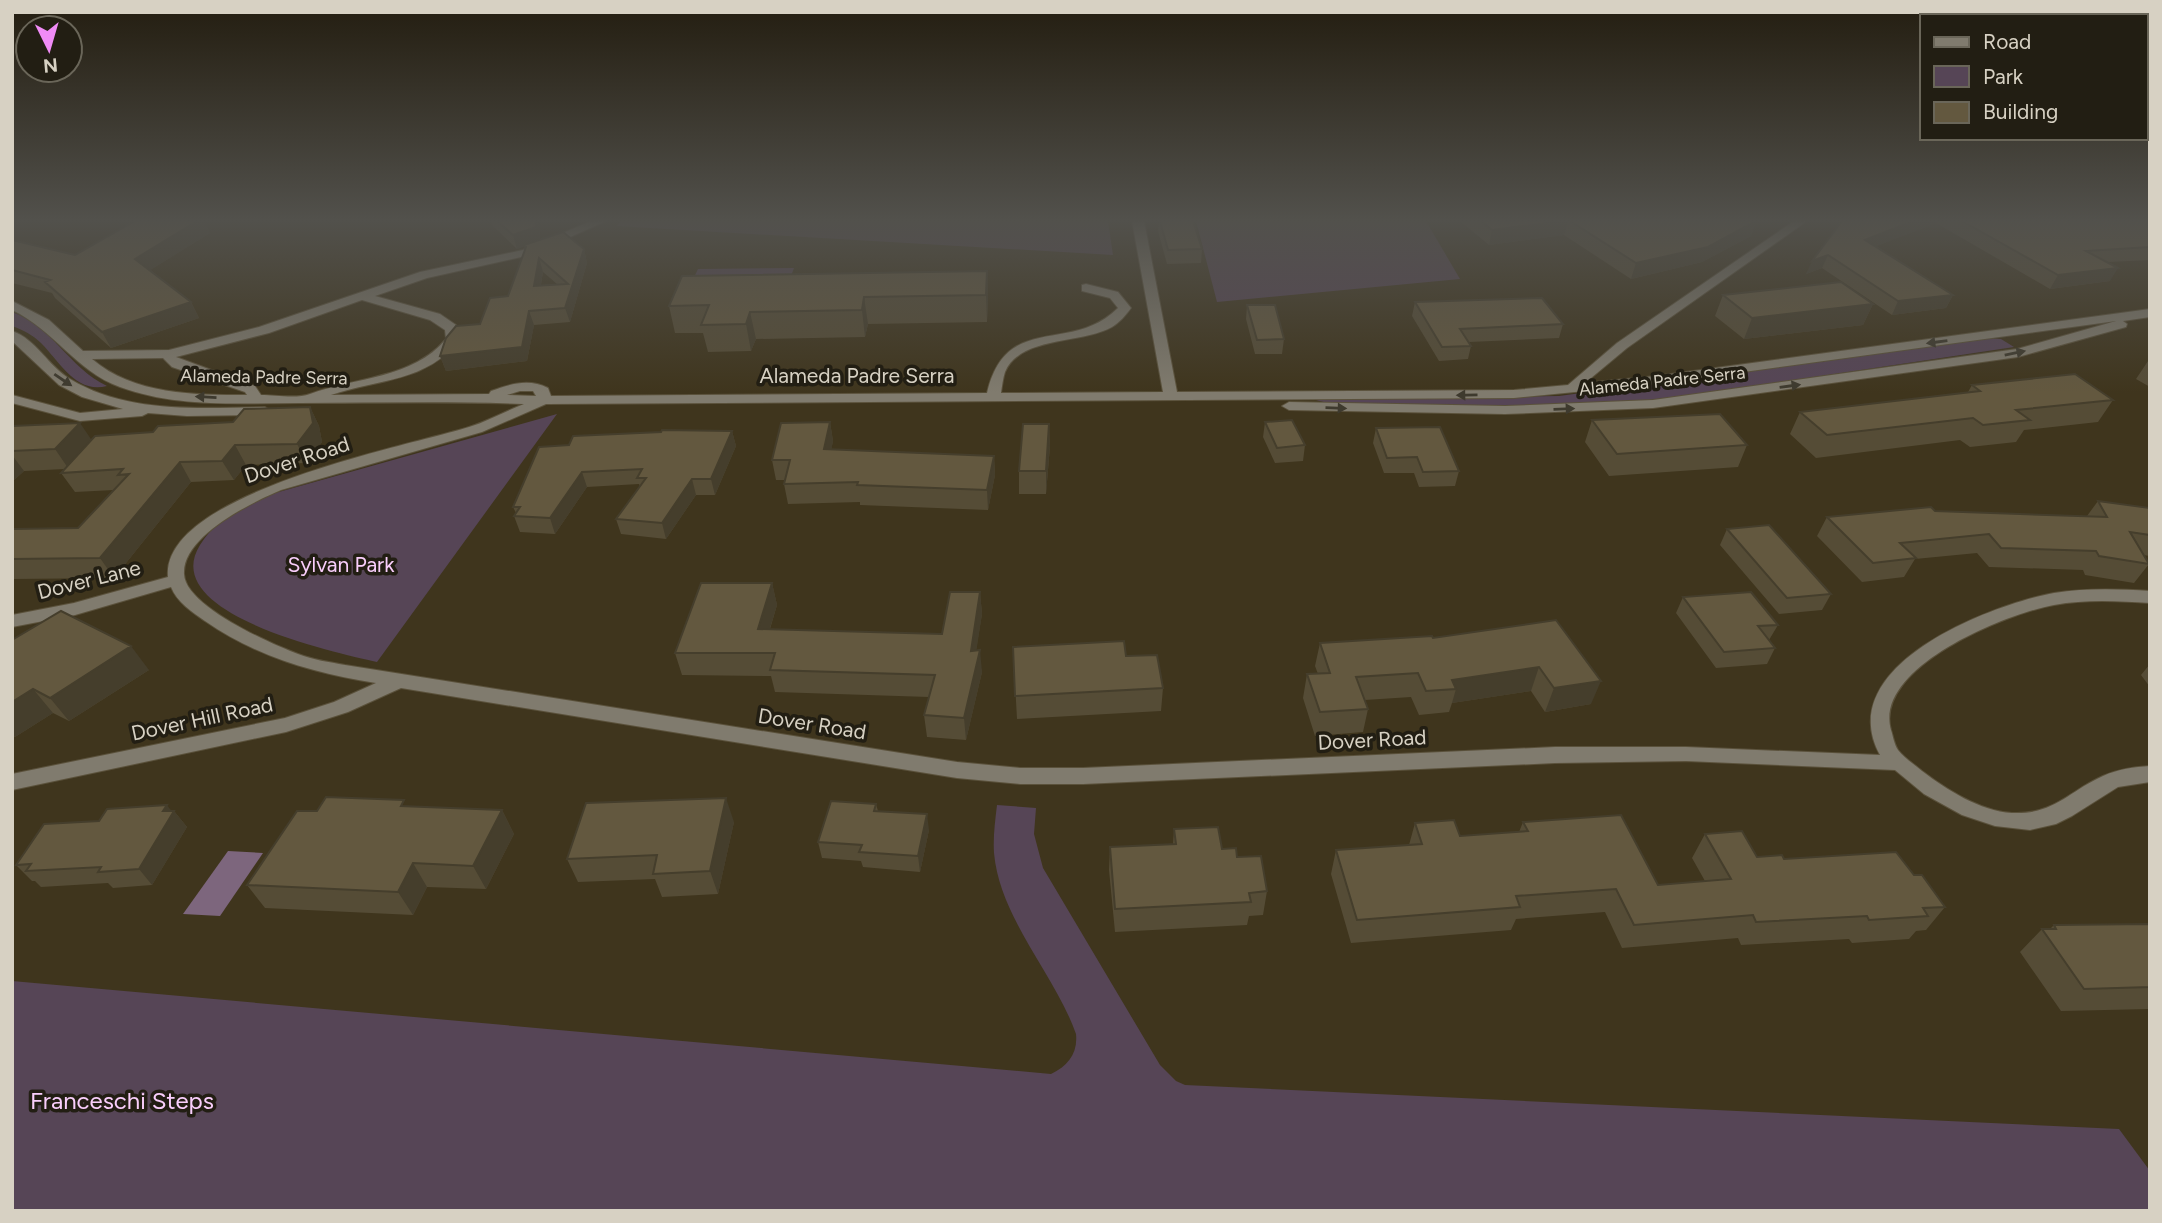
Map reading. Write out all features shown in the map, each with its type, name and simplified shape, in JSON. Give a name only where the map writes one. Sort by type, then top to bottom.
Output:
[{"type":"street","points":[[80,355],[169,354],[264,330],[416,278]]},
{"type":"street","points":[[1149,278],[1171,396]]},
{"type":"street","points":[[1571,389],[1585,373],[1612,351],[1721,278]]},
{"type":"street","points":[[993,396],[997,370],[1007,356],[1027,345],[1101,328],[1117,320],[1125,308],[1114,295],[1086,288]]},
{"type":"street","points":[[307,399],[328,390],[419,366],[443,351],[453,340],[451,328],[446,323],[381,300],[361,296]]},
{"type":"street","name":"Alameda Padre Serra","points":[[12,305],[46,321],[103,376],[139,389],[200,397],[307,399],[480,397],[531,386],[543,391],[544,400]]},
{"type":"street","name":"Alameda Padre Serra","points":[[1171,396],[1328,408],[1406,410],[1528,410],[1653,404],[2018,353],[2150,314]]},
{"type":"street","name":"Alameda Padre Serra","points":[[12,335],[30,347],[55,376],[68,384],[146,411],[449,409],[486,408],[544,400],[1492,394],[1571,389],[1729,371],[2150,314]]},
{"type":"street","points":[[169,354],[170,359],[177,364],[250,389],[257,399]]},
{"type":"street","points":[[12,399],[80,417],[146,411]]},
{"type":"street","name":"Dover Road","points":[[544,400],[477,429],[276,487],[244,500],[216,517],[194,538],[180,559],[176,580],[179,589],[198,609],[275,651],[311,664],[396,682],[957,771],[1020,776],[1083,776],[1555,755],[1686,754],[1900,763]]},
{"type":"street","name":"Dover Lane","points":[[12,621],[75,609],[176,580]]},
{"type":"street","points":[[2150,597],[2090,595],[2054,599],[1993,615],[1928,650],[1894,683],[1881,706],[1881,734],[1887,750],[1900,763],[1916,777],[1963,806],[2011,821],[2036,821],[2064,813],[2107,781],[2124,776],[2150,774]]},
{"type":"street","name":"Dover Hill Road","points":[[12,782],[286,725],[341,707],[396,682]]},
{"type":"green space","points":[[694,278],[790,278],[784,295],[685,296]]},
{"type":"green space","points":[[1211,278],[1460,279],[1217,302]]},
{"type":"green space","points":[[12,312],[38,327],[82,369],[107,386],[86,385],[70,375],[38,340],[12,326]]},
{"type":"green space","points":[[1987,338],[2001,339],[2014,347],[1632,402],[1464,407],[1331,404],[1316,400],[1559,396]]},
{"type":"green space","name":"Sylvan Park","points":[[557,414],[377,662],[291,639],[256,626],[226,610],[203,591],[193,569],[200,545],[222,521],[249,504],[268,495]]},
{"type":"green space","name":"Franceschi Steps","points":[[997,805],[1036,808],[1034,834],[1043,868],[1160,1065],[1176,1081],[1185,1085],[2119,1129],[2150,1171],[2150,1211],[12,1211],[12,981],[1051,1074],[1071,1058],[1076,1034],[1067,1012],[1006,901],[994,853]]},
{"type":"shaded area","points":[[228,851],[263,853],[220,916],[183,914]]},
{"type":"building","points":[[43,278],[160,278],[191,302],[102,332],[45,282],[50,280]]},
{"type":"building","points":[[515,278],[535,278],[534,286],[568,284],[561,278],[575,278],[565,308],[529,311],[522,347],[440,356],[446,338],[456,326],[480,324],[490,298],[508,296]]},
{"type":"building","points":[[681,278],[987,278],[986,295],[864,297],[862,310],[750,312],[746,324],[701,325],[709,305],[669,306]]},
{"type":"building","points":[[1863,278],[1926,278],[1953,295],[1898,301]]},
{"type":"building","points":[[1841,282],[1873,304],[1752,318],[1723,295]]},
{"type":"building","points":[[1542,298],[1563,324],[1460,329],[1471,346],[1442,347],[1415,302]]},
{"type":"building","points":[[1247,305],[1275,305],[1284,339],[1257,340]]},
{"type":"building","points":[[2075,374],[2113,400],[2016,410],[2030,420],[1983,425],[1973,418],[1827,435],[1800,412],[1980,391],[1972,385]]},
{"type":"building","points":[[310,407],[313,423],[297,444],[235,445],[222,461],[180,462],[100,558],[12,559],[12,529],[78,528],[129,474],[118,475],[123,469],[61,473],[95,436],[153,432],[158,426],[233,422],[244,409]]},
{"type":"building","points":[[1720,414],[1747,445],[1617,454],[1592,420]]},
{"type":"building","points":[[1292,420],[1305,445],[1277,448],[1265,422]]},
{"type":"building","points":[[830,422],[824,449],[994,456],[987,490],[857,485],[858,482],[784,484],[790,460],[772,460],[781,423]]},
{"type":"building","points":[[80,423],[55,449],[12,451],[12,426]]},
{"type":"building","points":[[1023,424],[1049,424],[1046,471],[1019,471]]},
{"type":"building","points":[[1440,427],[1459,471],[1423,472],[1417,457],[1387,458],[1376,428]]},
{"type":"building","points":[[662,430],[732,431],[711,479],[692,479],[662,523],[616,519],[646,478],[637,478],[642,469],[582,472],[550,518],[514,516],[520,507],[513,507],[539,447],[569,445],[573,436]]},
{"type":"building","points":[[2098,501],[2150,508],[2150,535],[2130,532],[2149,564],[2099,556],[2096,551],[2001,548],[1989,534],[1900,543],[1916,558],[1873,563],[1827,517],[1931,507],[1935,511],[2107,517]]},
{"type":"building","points":[[1769,525],[1831,594],[1787,598],[1727,529]]},
{"type":"building","points":[[701,583],[772,583],[758,629],[942,634],[950,592],[980,592],[971,651],[980,650],[964,718],[924,715],[935,675],[770,670],[775,653],[675,653]]},
{"type":"building","points":[[1751,592],[1778,625],[1758,626],[1775,648],[1724,652],[1683,597]]},
{"type":"building","points":[[61,611],[131,646],[50,698],[33,689],[12,702],[12,640]]},
{"type":"building","points":[[1556,620],[1601,681],[1554,688],[1539,667],[1452,680],[1456,689],[1426,691],[1418,673],[1356,677],[1368,709],[1320,712],[1307,674],[1330,673],[1320,643],[1433,638]]},
{"type":"building","points":[[1124,641],[1126,656],[1157,655],[1163,688],[1015,696],[1013,647]]},
{"type":"building","points":[[326,797],[404,800],[401,806],[502,810],[473,866],[413,863],[398,892],[247,885],[297,811],[317,811]]},
{"type":"building","points":[[726,798],[710,871],[653,874],[657,855],[567,859],[586,803]]},
{"type":"building","points":[[831,801],[876,804],[874,811],[927,814],[918,856],[859,852],[862,845],[818,842]]},
{"type":"building","points":[[167,805],[163,811],[174,811],[139,869],[98,872],[101,867],[26,871],[31,864],[16,865],[44,824],[99,821],[107,809]]},
{"type":"building","points":[[1621,815],[1658,885],[1731,879],[1705,834],[1742,831],[1757,857],[1782,855],[1784,859],[1896,852],[1914,875],[1922,875],[1945,907],[1923,908],[1928,916],[1869,920],[1867,916],[1756,922],[1753,915],[1634,925],[1616,889],[1516,896],[1520,907],[1357,920],[1336,850],[1422,844],[1415,823],[1454,820],[1460,836],[1528,831],[1523,822]]},
{"type":"building","points":[[1218,827],[1222,849],[1236,848],[1237,857],[1261,856],[1267,891],[1249,893],[1251,902],[1115,909],[1110,847],[1176,844],[1174,829]]},
{"type":"building","points":[[2150,924],[2150,987],[2084,989],[2042,929],[2056,929],[2054,925]]}]
